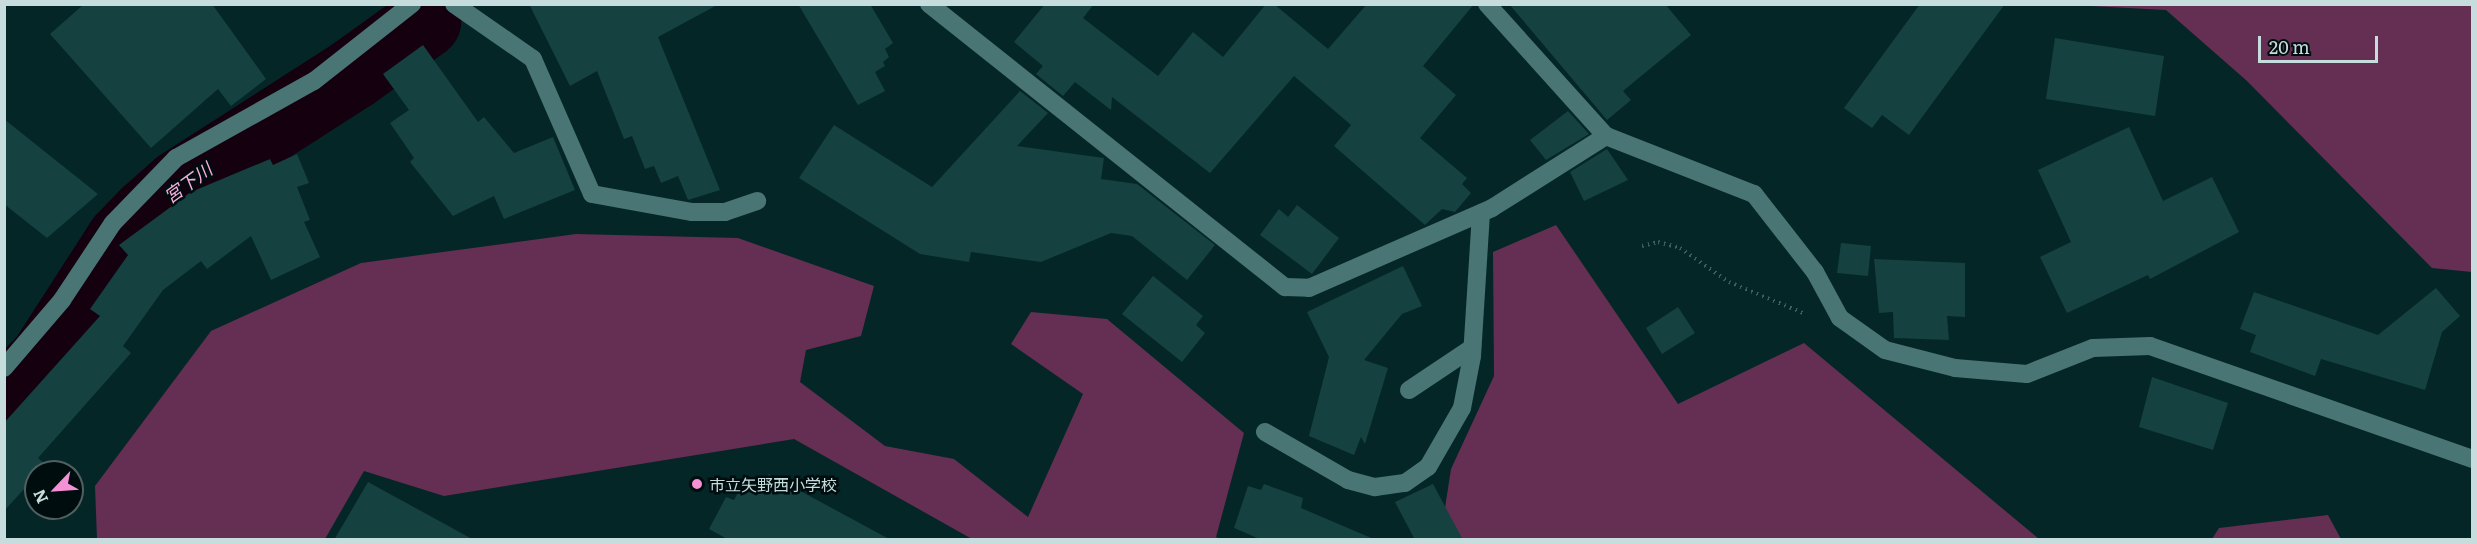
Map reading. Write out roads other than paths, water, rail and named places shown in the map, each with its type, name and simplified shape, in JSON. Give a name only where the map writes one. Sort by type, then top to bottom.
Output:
[{"type":"street","points":[[4,368],[62,300],[113,223],[176,158],[314,81],[412,4]]},
{"type":"street","points":[[454,4],[533,59],[592,194],[692,212],[725,212],[757,201]]},
{"type":"street","points":[[929,4],[1285,287],[1309,288],[1481,213],[1606,136]]},
{"type":"street","points":[[1487,4],[1606,136],[1754,194],[1815,272],[1840,318],[1885,350],[1993,374],[2027,374],[2093,348],[2150,346],[2472,459]]},
{"type":"street","points":[[1264,432],[1348,480],[1375,488],[1405,483],[1428,467],[1446,442],[1462,408],[1472,348],[1481,213]]},
{"type":"street","points":[[1409,390],[1472,348]]},
{"type":"waterway","name":"宮下川","points":[[4,399],[44,361],[122,240],[146,215],[180,185],[353,74],[425,22]]},
{"type":"place","name":"市立矢野西小学校","points":[[697,484]]}]
